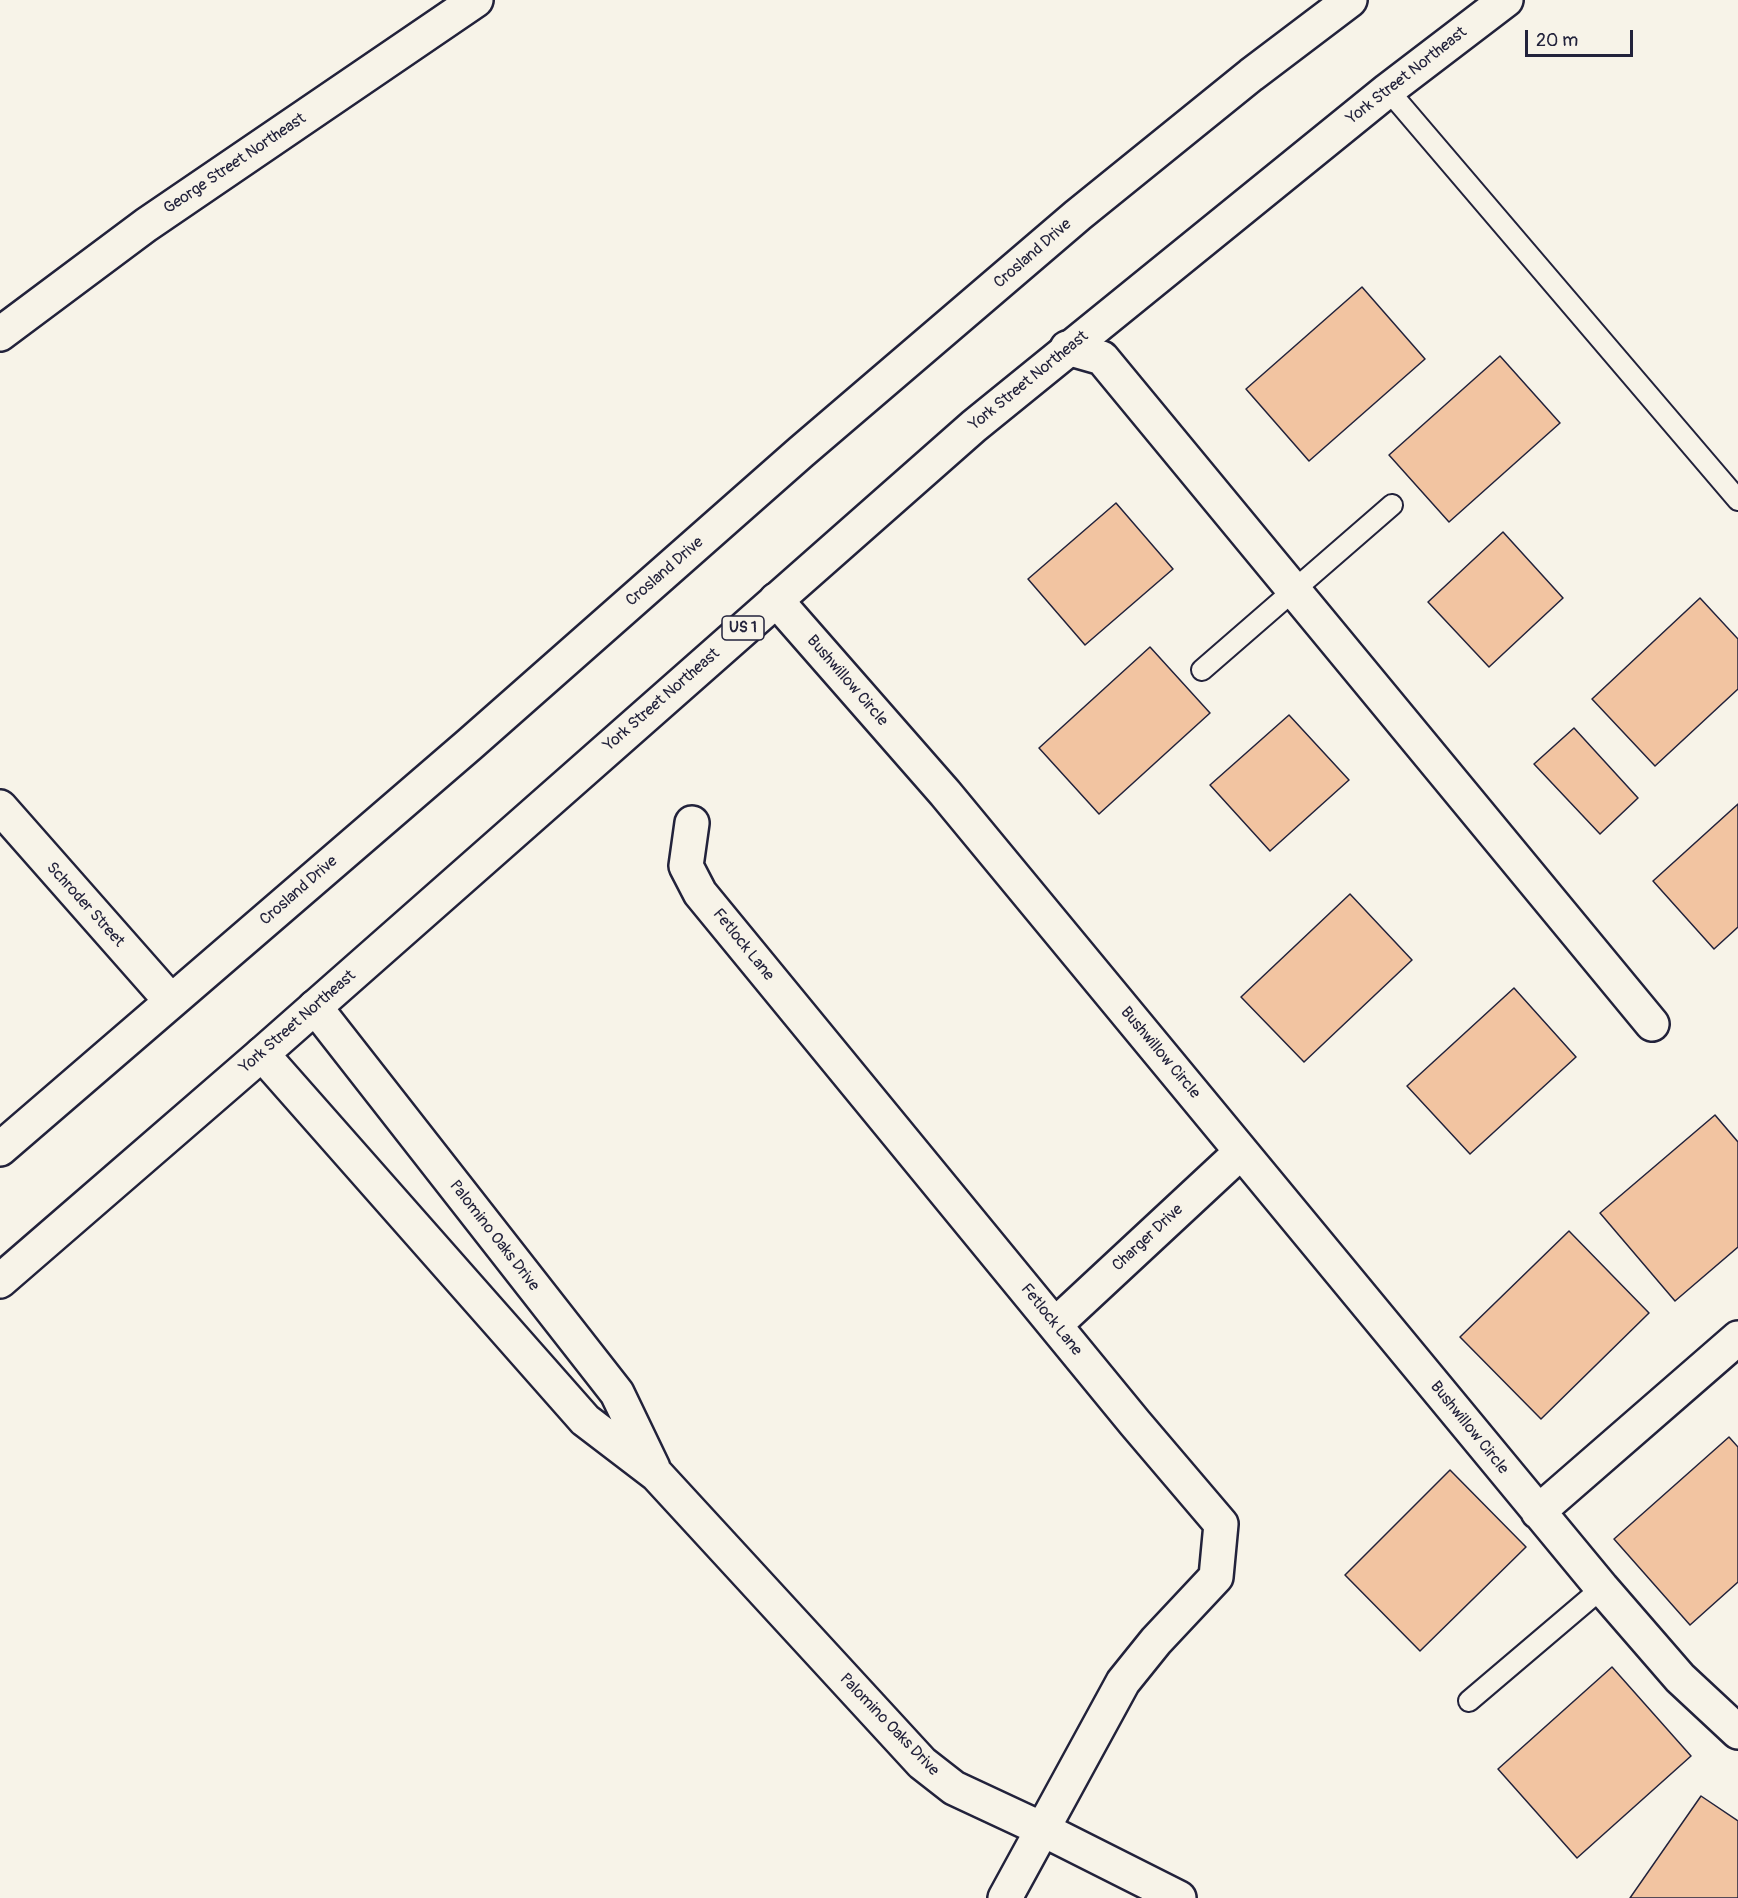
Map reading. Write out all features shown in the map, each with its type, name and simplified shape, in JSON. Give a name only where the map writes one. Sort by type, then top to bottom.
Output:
[{"type":"main road","name":"George Street Northeast","points":[[0,334],[146,225],[476,0]]},
{"type":"main road","name":"York Street Northeast","points":[[0,1281],[315,1007],[974,426],[1067,348],[1389,90],[1506,0]]},
{"type":"main road","name":"Crosland Drive","points":[[0,1149],[470,744],[801,452],[1069,223],[1342,2]]},
{"type":"main road","points":[[1067,348],[1102,358],[1652,1024]]},
{"type":"main road","name":"Bushwillow Circle","points":[[776,600],[945,793],[1602,1588],[1680,1678],[1738,1732]]},
{"type":"main road","name":"Schroder Street","points":[[0,807],[171,1001]]},
{"type":"main road","name":"Fetlock Lane","points":[[692,824],[686,866],[700,893],[1221,1524],[1216,1577],[1156,1641],[1123,1682],[1005,1898]]},
{"type":"main road","name":"Palomino Oaks Drive","points":[[315,1007],[617,1393],[657,1475]]},
{"type":"main road","name":"Palomino Oaks Drive","points":[[262,1053],[585,1420],[657,1475],[922,1763],[954,1788],[1179,1898]]},
{"type":"main road","name":"Charger Drive","points":[[1055,1325],[1241,1152]]},
{"type":"main road","points":[[1538,1512],[1738,1338]]},
{"type":"lane","points":[[1389,90],[1738,501]]},
{"type":"lane","points":[[1202,670],[1392,506]]},
{"type":"lane","points":[[1469,1701],[1602,1588]]},
{"type":"building","points":[[1362,287],[1425,359],[1309,461],[1246,389]]},
{"type":"building","points":[[1500,356],[1560,423],[1449,522],[1389,455]]},
{"type":"building","points":[[1116,503],[1173,569],[1085,645],[1028,579]]},
{"type":"building","points":[[1503,532],[1563,598],[1489,667],[1428,602]]},
{"type":"building","points":[[1700,598],[1738,639],[1738,689],[1655,766],[1592,699]]},
{"type":"building","points":[[1150,647],[1210,713],[1099,814],[1039,748]]},
{"type":"building","points":[[1289,715],[1349,780],[1270,851],[1210,785]]},
{"type":"building","points":[[1574,728],[1638,798],[1600,834],[1534,764]]},
{"type":"building","points":[[1738,804],[1738,927],[1714,949],[1653,881]]},
{"type":"building","points":[[1350,894],[1412,960],[1304,1062],[1241,997]]},
{"type":"building","points":[[1514,988],[1576,1057],[1470,1154],[1407,1086]]},
{"type":"building","points":[[1715,1115],[1738,1142],[1738,1247],[1675,1301],[1600,1213]]},
{"type":"building","points":[[1569,1231],[1649,1313],[1541,1419],[1460,1337]]},
{"type":"building","points":[[1729,1437],[1738,1447],[1738,1582],[1690,1625],[1614,1539]]},
{"type":"building","points":[[1450,1470],[1526,1547],[1420,1651],[1345,1575]]},
{"type":"building","points":[[1612,1667],[1691,1756],[1577,1858],[1498,1769]]},
{"type":"building","points":[[1701,1796],[1738,1821],[1738,1898],[1630,1898]]}]
